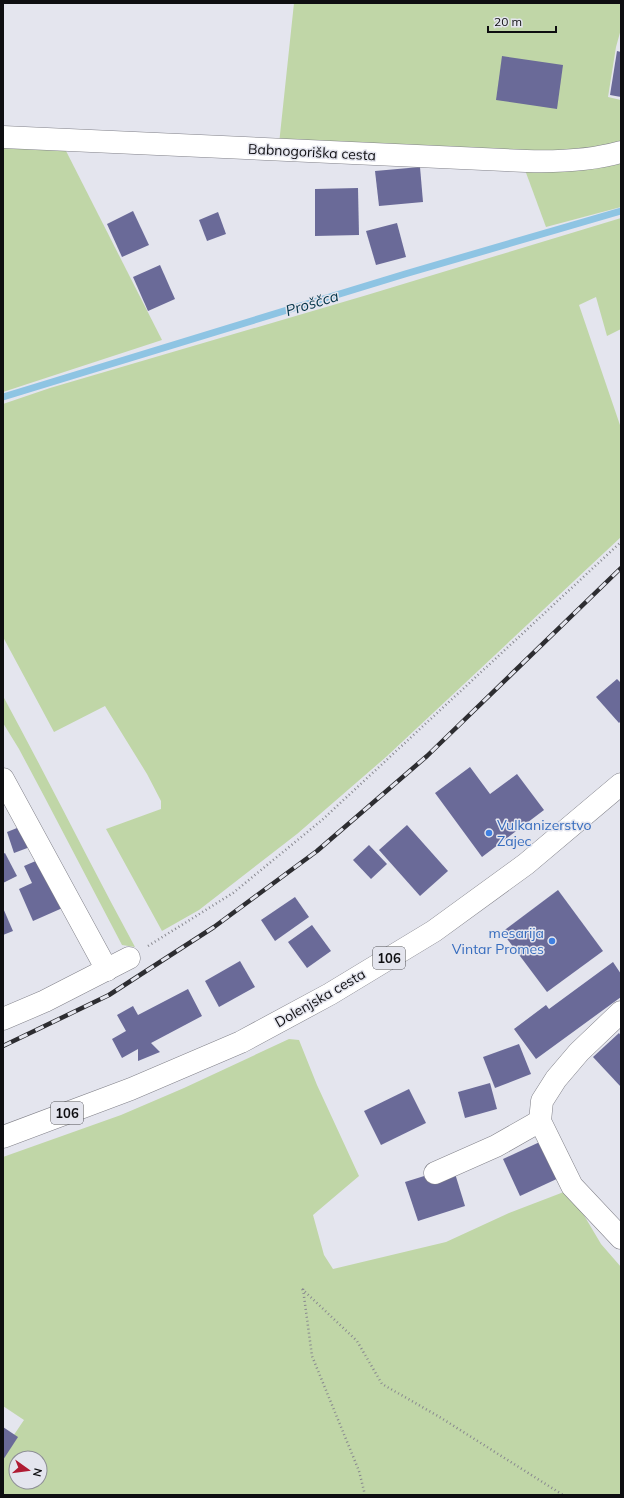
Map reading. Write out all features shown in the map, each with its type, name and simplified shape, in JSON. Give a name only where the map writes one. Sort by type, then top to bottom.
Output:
[{"type":"street","name":"Babnogoriška cesta","points":[[3,137],[566,162],[603,157],[621,152]]},
{"type":"street","points":[[3,779],[107,970]]},
{"type":"street","name":"Dolenjska cesta","points":[[3,1137],[131,1089],[241,1042],[330,994],[440,926],[526,864],[621,784]]},
{"type":"street","points":[[3,1019],[45,1001],[129,958]]},
{"type":"street","points":[[621,1012],[579,1052],[556,1079],[542,1101],[540,1122],[572,1186],[621,1238]]},
{"type":"street","points":[[435,1172],[496,1146],[540,1122]]},
{"type":"path","points":[[129,958],[233,893],[322,820],[621,542]]},
{"type":"path","points":[[365,1495],[359,1471],[312,1356],[302,1289],[357,1341],[382,1384],[438,1416],[563,1495]]},
{"type":"green space","points":[[294,3],[621,3],[621,29],[616,47],[608,97],[621,100],[621,144],[567,154],[279,144]]},
{"type":"green space","points":[[3,142],[64,147],[162,340],[3,392]]},
{"type":"green space","points":[[621,158],[621,207],[546,227],[525,170]]},
{"type":"green space","points":[[621,218],[621,329],[607,336],[596,297],[579,305],[621,428],[621,537],[386,757],[297,834],[199,910],[162,931],[106,829],[161,809],[161,801],[147,774],[105,706],[54,732],[3,637],[3,404],[50,388],[367,295]]},
{"type":"green space","points":[[3,696],[135,947],[122,945],[19,749],[3,723]]},
{"type":"green space","points":[[289,1039],[299,1040],[317,1085],[359,1176],[313,1215],[324,1255],[333,1269],[446,1242],[509,1213],[569,1190],[601,1244],[621,1267],[621,1495],[3,1495],[3,1451],[24,1420],[3,1406],[3,1157],[121,1115],[184,1088]]},
{"type":"building","points":[[617,51],[621,52],[621,97],[610,95]]},
{"type":"building","points":[[502,56],[563,65],[557,109],[496,100]]},
{"type":"building","points":[[420,167],[423,202],[379,206],[375,171]]},
{"type":"building","points":[[358,188],[359,235],[315,236],[315,189]]},
{"type":"building","points":[[133,211],[149,245],[122,257],[107,224]]},
{"type":"building","points":[[218,212],[226,234],[207,241],[199,220]]},
{"type":"building","points":[[397,223],[406,257],[376,265],[366,231]]},
{"type":"building","points":[[160,265],[175,299],[148,311],[133,277]]},
{"type":"building","points":[[617,679],[621,683],[621,721],[619,723],[596,697]]},
{"type":"building","name":"Vulkanizerstvo Zajec","points":[[470,767],[490,794],[517,774],[544,810],[482,857],[435,793]]},
{"type":"building","points":[[407,825],[448,871],[420,896],[379,850]]},
{"type":"building","points":[[22,826],[30,847],[14,853],[7,832]]},
{"type":"building","points":[[369,845],[387,864],[371,879],[353,860]]},
{"type":"building","points":[[5,853],[17,876],[3,883],[3,854]]},
{"type":"building","points":[[45,857],[67,906],[33,921],[19,889],[32,883],[24,866]]},
{"type":"building","name":"mesarija Vintar Promes","points":[[558,890],[603,951],[547,992],[502,932]]},
{"type":"building","points":[[295,897],[309,917],[275,941],[261,920]]},
{"type":"building","points":[[3,908],[13,931],[3,935]]},
{"type":"building","points":[[312,925],[331,951],[307,968],[288,942]]},
{"type":"building","points":[[240,961],[255,987],[219,1007],[205,981]]},
{"type":"building","points":[[613,962],[621,974],[621,997],[536,1059],[514,1029],[546,1005],[549,1009]]},
{"type":"building","points":[[188,989],[202,1016],[151,1043],[160,1052],[138,1061],[138,1049],[122,1058],[112,1039],[126,1031],[117,1015],[133,1006],[138,1015]]},
{"type":"building","points":[[619,1033],[621,1036],[621,1087],[593,1057]]},
{"type":"building","points":[[519,1044],[531,1074],[495,1088],[483,1057]]},
{"type":"building","points":[[490,1083],[497,1109],[465,1118],[458,1092]]},
{"type":"building","points":[[409,1089],[426,1123],[381,1145],[364,1111]]},
{"type":"building","points":[[544,1140],[561,1177],[520,1196],[503,1159]]},
{"type":"building","points":[[453,1167],[465,1206],[418,1221],[405,1182]]},
{"type":"building","points":[[3,1427],[18,1437],[10,1450],[8,1450],[3,1460]]},
{"type":"waterway","name":"Proščca","points":[[3,397],[405,274],[621,211]]},
{"type":"railway","points":[[3,1046],[109,995],[214,927],[317,851],[427,756],[621,568]]},
{"type":"place","name":"Vulkanizerstvo Zajec","points":[[489,833]]},
{"type":"place","name":"mesarija Vintar Promes","points":[[552,941]]}]
